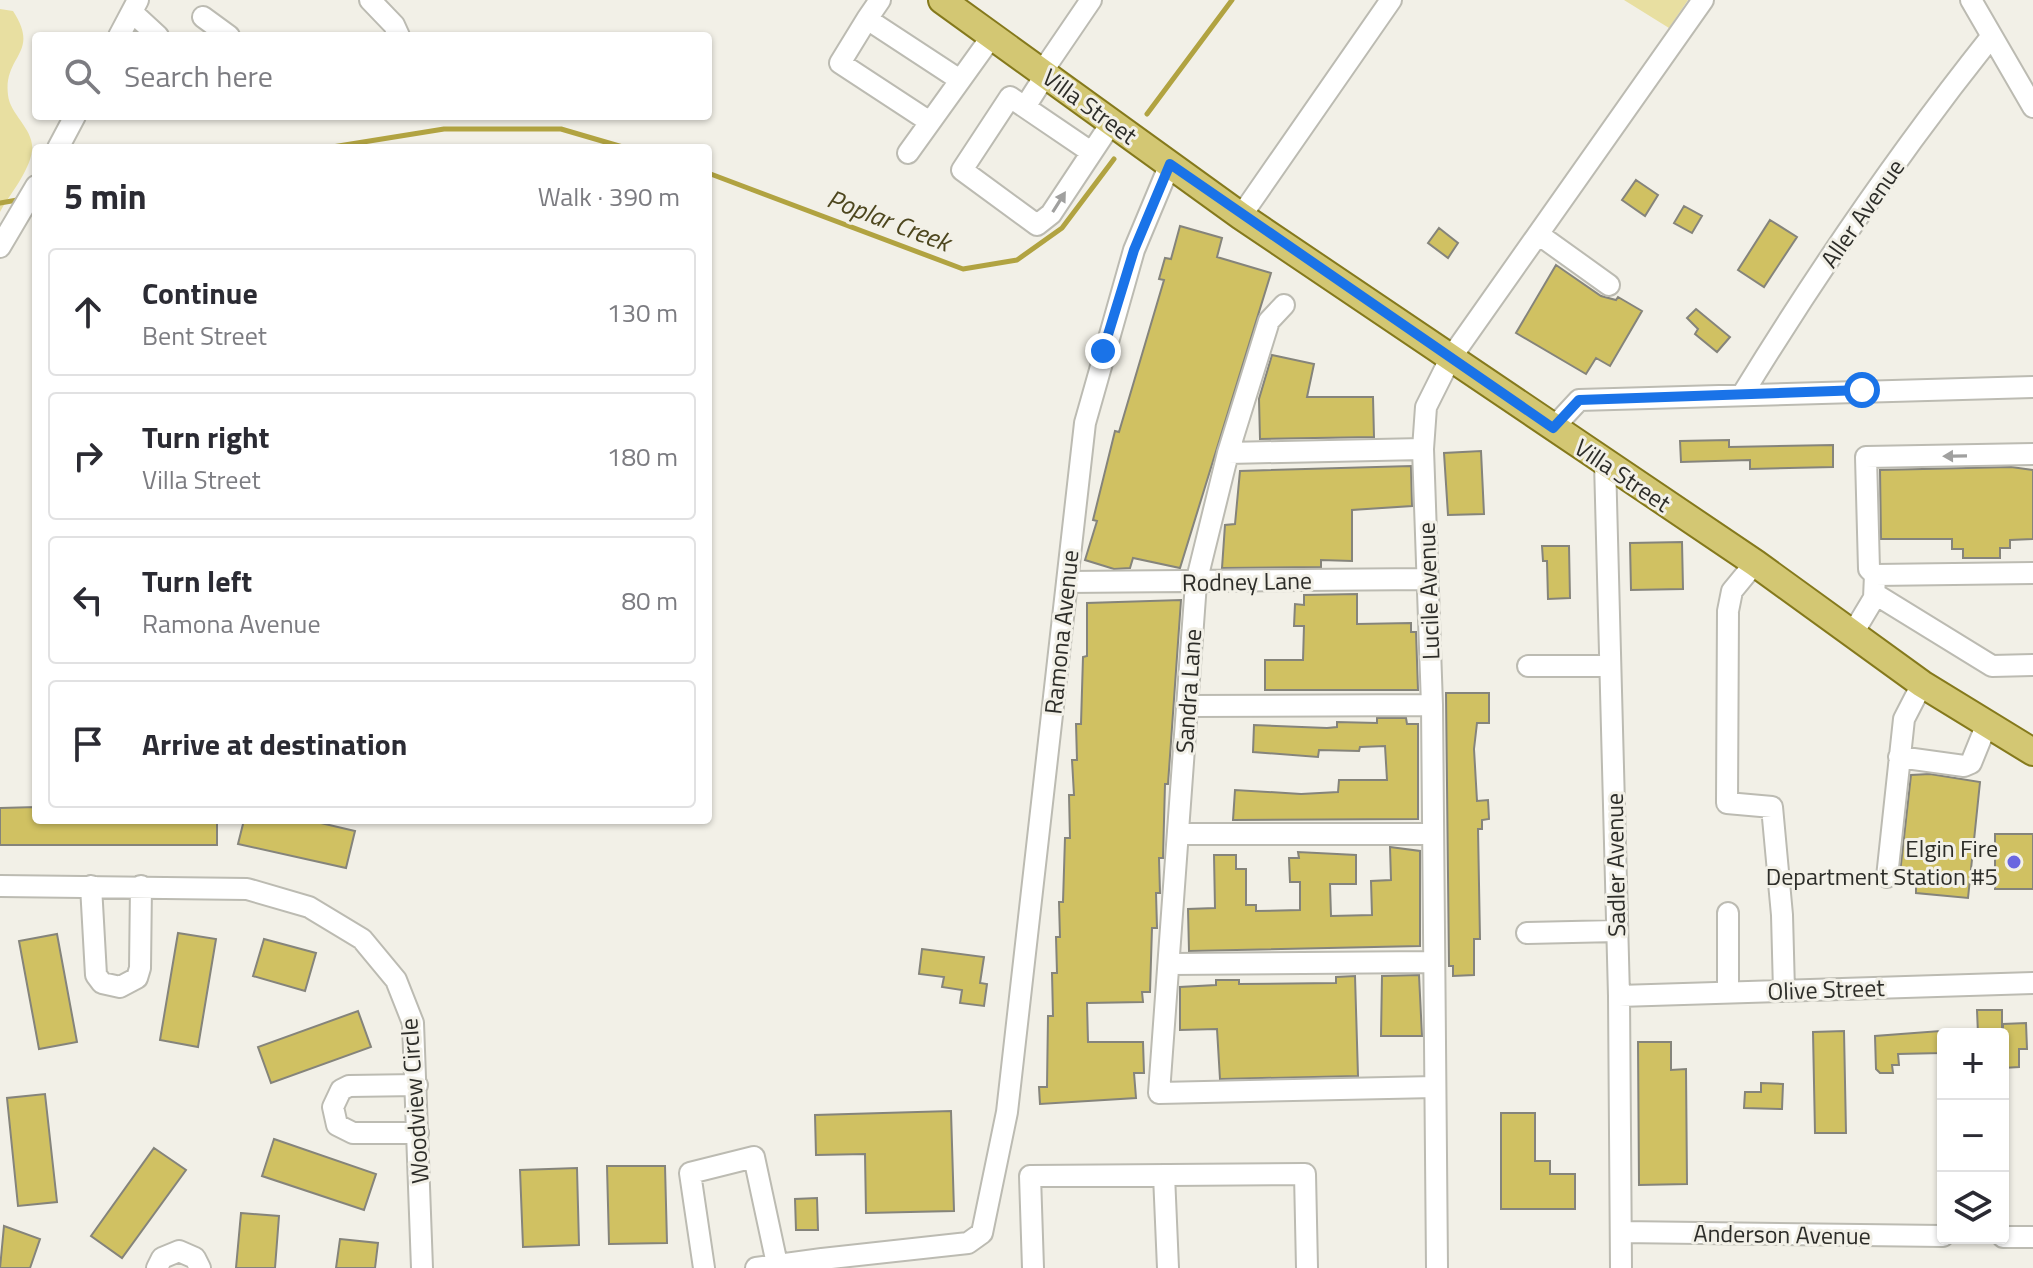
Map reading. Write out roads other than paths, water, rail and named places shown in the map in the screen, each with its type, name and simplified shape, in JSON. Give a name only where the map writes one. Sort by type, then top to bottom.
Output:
[{"type":"main road","name":"Villa Street","points":[[942,0],[1241,216],[1755,563],[1922,684],[2033,752]]},
{"type":"street","points":[[370,0],[397,32]]},
{"type":"street","points":[[880,0],[840,63],[930,122]]},
{"type":"street","points":[[1025,107],[1091,0]]},
{"type":"street","points":[[1241,216],[1391,0]]},
{"type":"street","name":"Lucile Avenue","points":[[1437,1268],[1432,705],[1423,449],[1426,407],[1450,359],[1703,0]]},
{"type":"street","points":[[1971,0],[2033,107]]},
{"type":"street","points":[[121,32],[135,6],[155,32]]},
{"type":"street","points":[[203,17],[224,32]]},
{"type":"street","points":[[867,19],[960,80]]},
{"type":"street","points":[[908,153],[992,36]]},
{"type":"street","name":"Aller Avenue","points":[[1742,395],[1810,286],[1941,100],[1991,37]]},
{"type":"street","points":[[1091,152],[1010,97],[962,170],[1037,225],[1051,214],[1112,122]]},
{"type":"street","points":[[60,144],[73,120]]},
{"type":"street","name":"Ramona Avenue","points":[[756,1268],[777,1264],[823,1263],[968,1243],[982,1233],[1007,1112],[1085,423],[1134,250],[1170,164]]},
{"type":"street","points":[[2,244],[32,193]]},
{"type":"street","points":[[1538,234],[1609,285]]},
{"type":"street","name":"Sandra Lane","points":[[1284,305],[1269,321],[1228,453],[1196,583],[1159,1093],[1435,1087]]},
{"type":"street","points":[[1553,428],[1579,400],[2033,387]]},
{"type":"street","points":[[1228,453],[1423,449]]},
{"type":"street","points":[[1853,633],[1873,579],[1866,457],[2033,454]]},
{"type":"street","name":"Sadler Avenue","points":[[1605,462],[1619,996],[1621,1268]]},
{"type":"street","points":[[1755,563],[1732,591],[1728,611],[1727,803],[1772,807],[1782,915],[1784,991]]},
{"type":"street","points":[[1873,579],[2033,573]]},
{"type":"street","name":"Rodney Lane","points":[[1067,582],[1427,579]]},
{"type":"street","points":[[1873,579],[1992,666],[2033,665]]},
{"type":"street","points":[[1528,666],[1610,666]]},
{"type":"street","points":[[1887,877],[1904,719],[1922,684]]},
{"type":"street","points":[[1187,706],[1432,705]]},
{"type":"street","points":[[1899,757],[1964,766],[1971,763],[1986,726]]},
{"type":"street","points":[[1179,834],[1433,834]]},
{"type":"street","name":"Woodview Circle","points":[[0,886],[221,887],[274,894],[342,924],[362,939],[396,980],[413,1023],[422,1268]]},
{"type":"street","points":[[91,886],[96,975],[102,983],[120,987],[137,978],[140,968],[141,886]]},
{"type":"street","points":[[1728,913],[1728,992]]},
{"type":"street","points":[[1527,933],[1617,931]]},
{"type":"street","points":[[1170,964],[1432,962]]},
{"type":"street","name":"Olive Street","points":[[1619,996],[2033,983]]},
{"type":"street","points":[[417,1085],[349,1086],[341,1090],[333,1107],[337,1125],[353,1133],[418,1133]]},
{"type":"street","points":[[704,1268],[690,1173],[754,1157],[777,1264]]},
{"type":"street","points":[[1033,1268],[1030,1176],[1305,1174],[1307,1268]]},
{"type":"street","points":[[1164,1175],[1168,1268]]},
{"type":"street","name":"Anderson Avenue","points":[[1621,1232],[1937,1236]]},
{"type":"street","points":[[2009,1237],[2033,1237]]},
{"type":"street","points":[[157,1268],[162,1258],[179,1251],[195,1258],[200,1268]]},
{"type":"waterway","name":"Poplar Creek","points":[[1147,114],[1232,0]]},
{"type":"waterway","name":"Poplar Creek","points":[[351,144],[444,129],[561,129],[612,144]]},
{"type":"waterway","name":"Poplar Creek","points":[[712,175],[963,269],[1017,260],[1062,228],[1114,159]]},
{"type":"waterway","name":"Poplar Creek","points":[[0,203],[23,199]]},
{"type":"place","name":"Elgin Fire Department Station #5","points":[[2014,862]]}]
